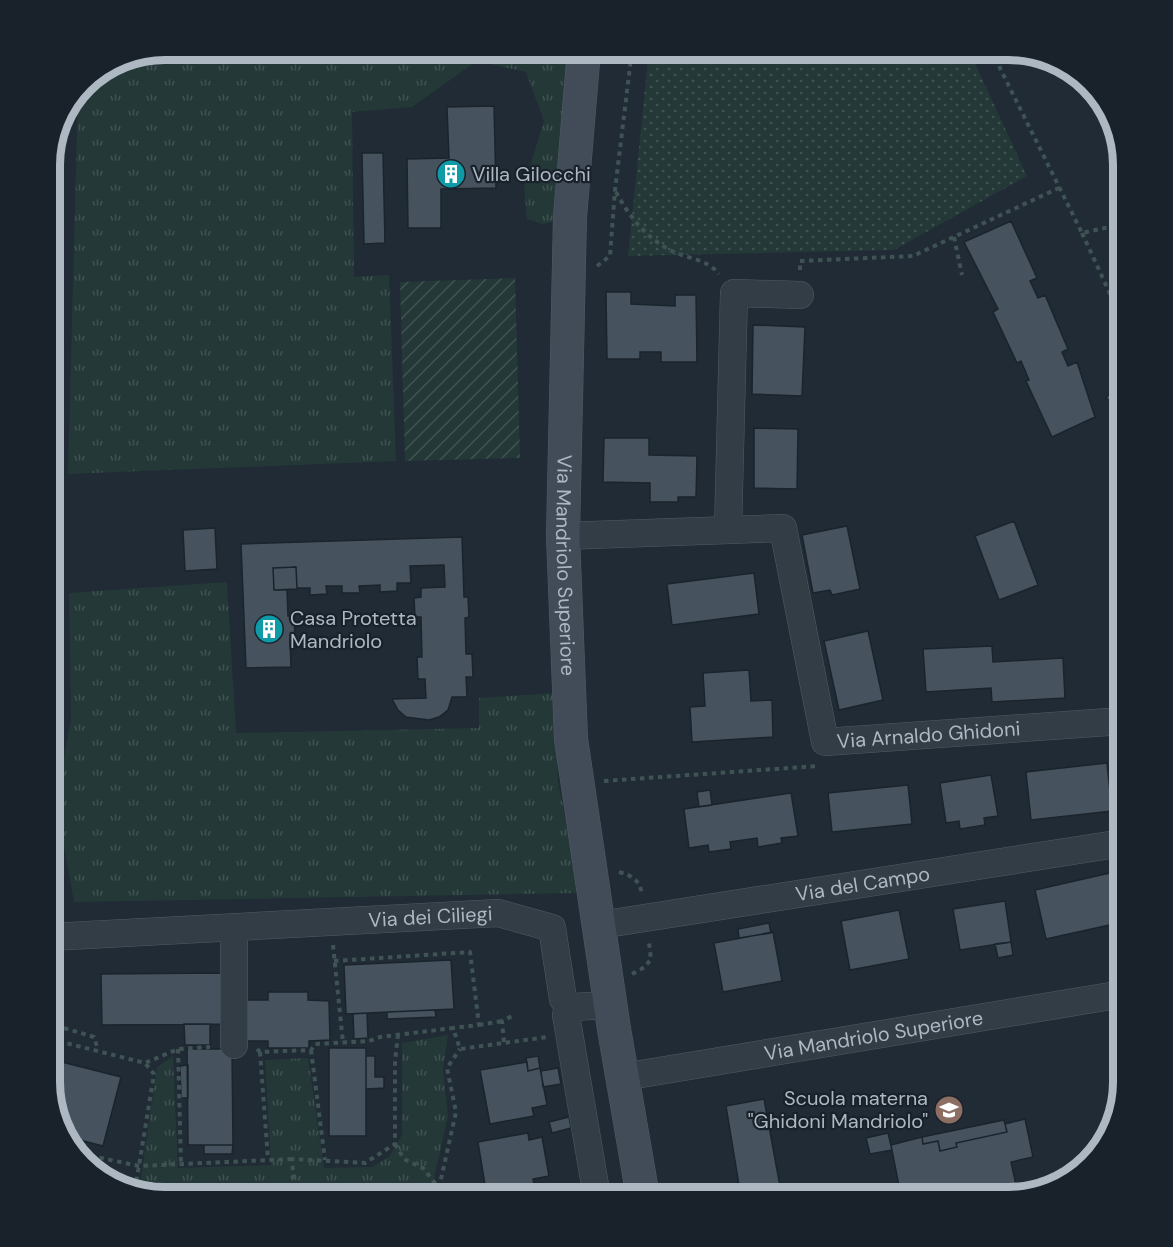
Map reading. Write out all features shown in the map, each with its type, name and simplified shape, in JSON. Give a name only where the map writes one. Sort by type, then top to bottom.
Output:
[{"type":"street","name":"Via Mandriolo Superiore","points":[[583,60],[570,217],[563,536],[571,739],[641,1187]]},
{"type":"street","points":[[728,530],[734,293],[800,294]]},
{"type":"street","name":"Via Arnaldo Ghidoni","points":[[563,536],[783,528],[825,742],[1113,723]]},
{"type":"street","name":"Via del Campo","points":[[600,925],[1113,845]]},
{"type":"street","name":"Via dei Ciliegi","points":[[60,937],[498,914],[552,928],[595,1187]]},
{"type":"street","points":[[234,928],[234,1045]]},
{"type":"street","name":"Via Mandriolo Superiore","points":[[623,1077],[1113,996]]},
{"type":"street","points":[[567,1014],[611,1005]]},
{"type":"path","points":[[997,60],[1061,187],[1113,299]]},
{"type":"path","points":[[800,294],[800,261],[913,256],[1061,187]]},
{"type":"path","points":[[615,190],[635,224],[670,250],[707,264],[718,272],[724,286],[734,293]]},
{"type":"path","points":[[1082,233],[1113,226]]},
{"type":"path","points":[[954,237],[962,275]]},
{"type":"path","points":[[330,923],[343,1043]]},
{"type":"path","points":[[334,961],[470,952],[479,1025]]},
{"type":"path","points":[[439,1187],[456,1112],[447,1068],[460,1048],[504,1042],[567,1014]]},
{"type":"path","points":[[325,1160],[311,1050],[315,1044],[369,1041],[398,1034],[502,1022],[514,1015]]},
{"type":"path","points":[[502,1022],[504,1042]]},
{"type":"path","points":[[64,1028],[94,1037],[99,1051]]},
{"type":"path","points":[[453,1028],[460,1048]]},
{"type":"path","points":[[398,1034],[395,1072],[395,1144],[404,1159],[423,1168],[438,1187]]},
{"type":"path","points":[[60,1041],[144,1063],[154,1074],[136,1182]]},
{"type":"path","points":[[144,1063],[178,1049],[251,1044],[260,1052],[311,1050]]},
{"type":"path","points":[[178,1049],[181,1164]]},
{"type":"path","points":[[260,1052],[268,1159]]},
{"type":"path","points":[[91,1156],[139,1166],[268,1159],[365,1163],[395,1144]]},
{"type":"path","points":[[292,1159],[294,1187]]},
{"type":"green space","points":[[158,60],[570,60],[562,220],[543,224],[527,219],[524,185],[544,121],[526,72],[477,61],[412,107],[352,112],[354,277],[389,275],[396,461],[68,474],[78,108],[96,86],[125,68]]},
{"type":"green space","points":[[648,60],[974,60],[1027,176],[894,250],[628,256]]},
{"type":"green space","points":[[515,278],[520,458],[405,461],[400,282]]},
{"type":"green space","points":[[227,582],[236,733],[479,728],[479,698],[556,693],[558,781],[579,893],[74,902],[60,823],[60,779],[71,719],[69,593]]},
{"type":"green space","points":[[448,1035],[443,1069],[448,1116],[432,1187],[158,1187],[140,1184],[157,1067],[173,1056],[178,1168],[271,1165],[265,1060],[308,1058],[324,1168],[372,1167],[390,1156],[402,1135],[402,1043]]},
{"type":"building","points":[[1081,90],[1095,107],[1106,127]]},
{"type":"building","name":"Villa Gilocchi","points":[[494,106],[496,188],[441,189],[441,228],[408,228],[407,159],[449,158],[447,107]]},
{"type":"building","points":[[362,153],[383,153],[385,243],[364,244]]},
{"type":"building","points":[[1011,221],[1037,278],[1030,281],[1038,298],[1045,295],[1068,349],[1062,352],[1068,366],[1077,362],[1095,417],[1052,437],[1026,381],[1029,380],[1021,361],[1017,363],[993,312],[998,309],[964,242]]},
{"type":"building","points":[[606,292],[631,292],[631,304],[675,306],[675,295],[696,295],[697,362],[661,362],[661,352],[640,352],[640,359],[607,359]]},
{"type":"building","points":[[753,325],[805,327],[802,396],[752,394]]},
{"type":"building","points":[[1113,389],[1113,404],[1106,398]]},
{"type":"building","points":[[754,428],[798,429],[797,489],[754,488]]},
{"type":"building","points":[[604,438],[649,438],[649,455],[697,456],[696,497],[678,497],[678,502],[650,502],[650,483],[603,482]]},
{"type":"building","points":[[1014,521],[1038,585],[999,600],[975,536]]},
{"type":"building","points":[[847,526],[860,589],[832,595],[830,590],[813,593],[802,535]]},
{"type":"building","points":[[215,528],[217,569],[185,571],[183,530]]},
{"type":"building","name":"Casa Protetta Mandriolo","points":[[462,537],[464,597],[468,597],[469,617],[465,618],[466,654],[472,654],[473,677],[466,677],[467,697],[452,697],[448,710],[439,717],[429,720],[406,717],[398,710],[392,699],[426,698],[425,679],[418,679],[417,657],[422,657],[421,617],[415,617],[414,598],[421,597],[421,588],[445,587],[444,565],[410,566],[411,583],[397,583],[397,591],[380,592],[380,585],[359,586],[360,593],[342,593],[342,586],[326,586],[327,594],[310,595],[310,588],[297,588],[296,567],[273,568],[274,590],[287,590],[288,616],[294,616],[295,639],[290,639],[291,667],[246,668],[241,544]]},
{"type":"building","points":[[296,567],[297,589],[274,590],[273,568]]},
{"type":"building","points":[[754,573],[759,614],[672,625],[667,584]]},
{"type":"building","points":[[868,631],[883,700],[839,710],[824,641]]},
{"type":"building","points":[[992,646],[993,662],[1063,658],[1065,698],[992,702],[991,688],[926,692],[923,649]]},
{"type":"building","points":[[749,670],[751,701],[772,700],[773,737],[692,742],[690,707],[705,706],[703,673]]},
{"type":"building","points":[[1107,763],[1112,811],[1031,820],[1026,772]]},
{"type":"building","points":[[991,775],[998,816],[984,818],[985,825],[960,829],[959,821],[946,823],[940,783]]},
{"type":"building","points":[[908,785],[912,824],[832,832],[828,793]]},
{"type":"building","points":[[710,790],[712,805],[699,807],[697,792]]},
{"type":"building","points":[[791,793],[798,836],[781,838],[782,843],[758,847],[757,838],[730,842],[731,849],[709,852],[708,845],[689,848],[684,809]]},
{"type":"building","points":[[1113,872],[1113,924],[1046,939],[1035,890]]},
{"type":"building","points":[[1005,901],[1011,942],[960,950],[953,909]]},
{"type":"building","points":[[899,910],[909,959],[850,970],[841,921]]},
{"type":"building","points":[[769,923],[771,933],[739,938],[738,929]]},
{"type":"building","points":[[773,932],[782,981],[723,992],[714,943]]},
{"type":"building","points":[[1011,942],[1013,955],[998,958],[995,944]]},
{"type":"building","points":[[451,960],[454,1009],[346,1014],[344,965]]},
{"type":"building","points":[[221,973],[221,1024],[102,1025],[101,974]]},
{"type":"building","points":[[268,992],[308,992],[308,1000],[329,1001],[330,1040],[309,1041],[309,1048],[268,1048],[268,1041],[246,1041],[246,1000],[268,1000]]},
{"type":"building","points":[[435,1010],[436,1017],[387,1019],[387,1012]]},
{"type":"building","points":[[367,1013],[368,1038],[354,1039],[353,1014]]},
{"type":"building","points":[[184,1024],[210,1024],[210,1045],[185,1045]]},
{"type":"building","points":[[329,1048],[366,1048],[366,1136],[329,1136]]},
{"type":"building","points":[[187,1049],[232,1049],[233,1145],[188,1145]]},
{"type":"building","points":[[366,1056],[375,1056],[375,1077],[384,1077],[384,1088],[366,1089]]},
{"type":"building","points":[[538,1056],[540,1068],[528,1071],[526,1058]]},
{"type":"building","points":[[60,1062],[121,1077],[103,1146],[78,1139],[74,1134],[66,1116],[61,1095]]},
{"type":"building","points":[[527,1062],[528,1071],[540,1068],[547,1105],[532,1108],[534,1116],[490,1124],[480,1070]]},
{"type":"building","points":[[188,1065],[188,1098],[181,1098],[180,1066]]},
{"type":"building","points":[[558,1068],[561,1084],[543,1087],[541,1071]]},
{"type":"building","points":[[764,1099],[780,1187],[739,1187],[726,1106]]},
{"type":"building","points":[[569,1117],[571,1128],[552,1133],[549,1122]]},
{"type":"building","points":[[1025,1119],[1033,1157],[1011,1162],[1016,1187],[896,1187],[899,1186],[891,1145],[922,1137],[923,1144],[938,1141],[940,1151],[957,1147],[956,1143],[1007,1132],[1005,1124]]},
{"type":"building","points":[[1004,1120],[1007,1132],[956,1143],[957,1147],[940,1151],[938,1141],[923,1144],[922,1137]]},
{"type":"building","points":[[528,1133],[529,1140],[542,1137],[549,1176],[533,1179],[534,1187],[485,1187],[478,1142]]},
{"type":"building","points":[[888,1133],[892,1150],[870,1154],[866,1138]]},
{"type":"building","points":[[204,1145],[233,1145],[232,1154],[204,1154]]},
{"type":"place","name":"Villa Gilocchi","points":[[451,174]]},
{"type":"place","name":"Casa Protetta Mandriolo","points":[[269,629]]},
{"type":"place","name":"Scuola materna \"Ghidoni Mandriolo\"","points":[[949,1110]]}]
